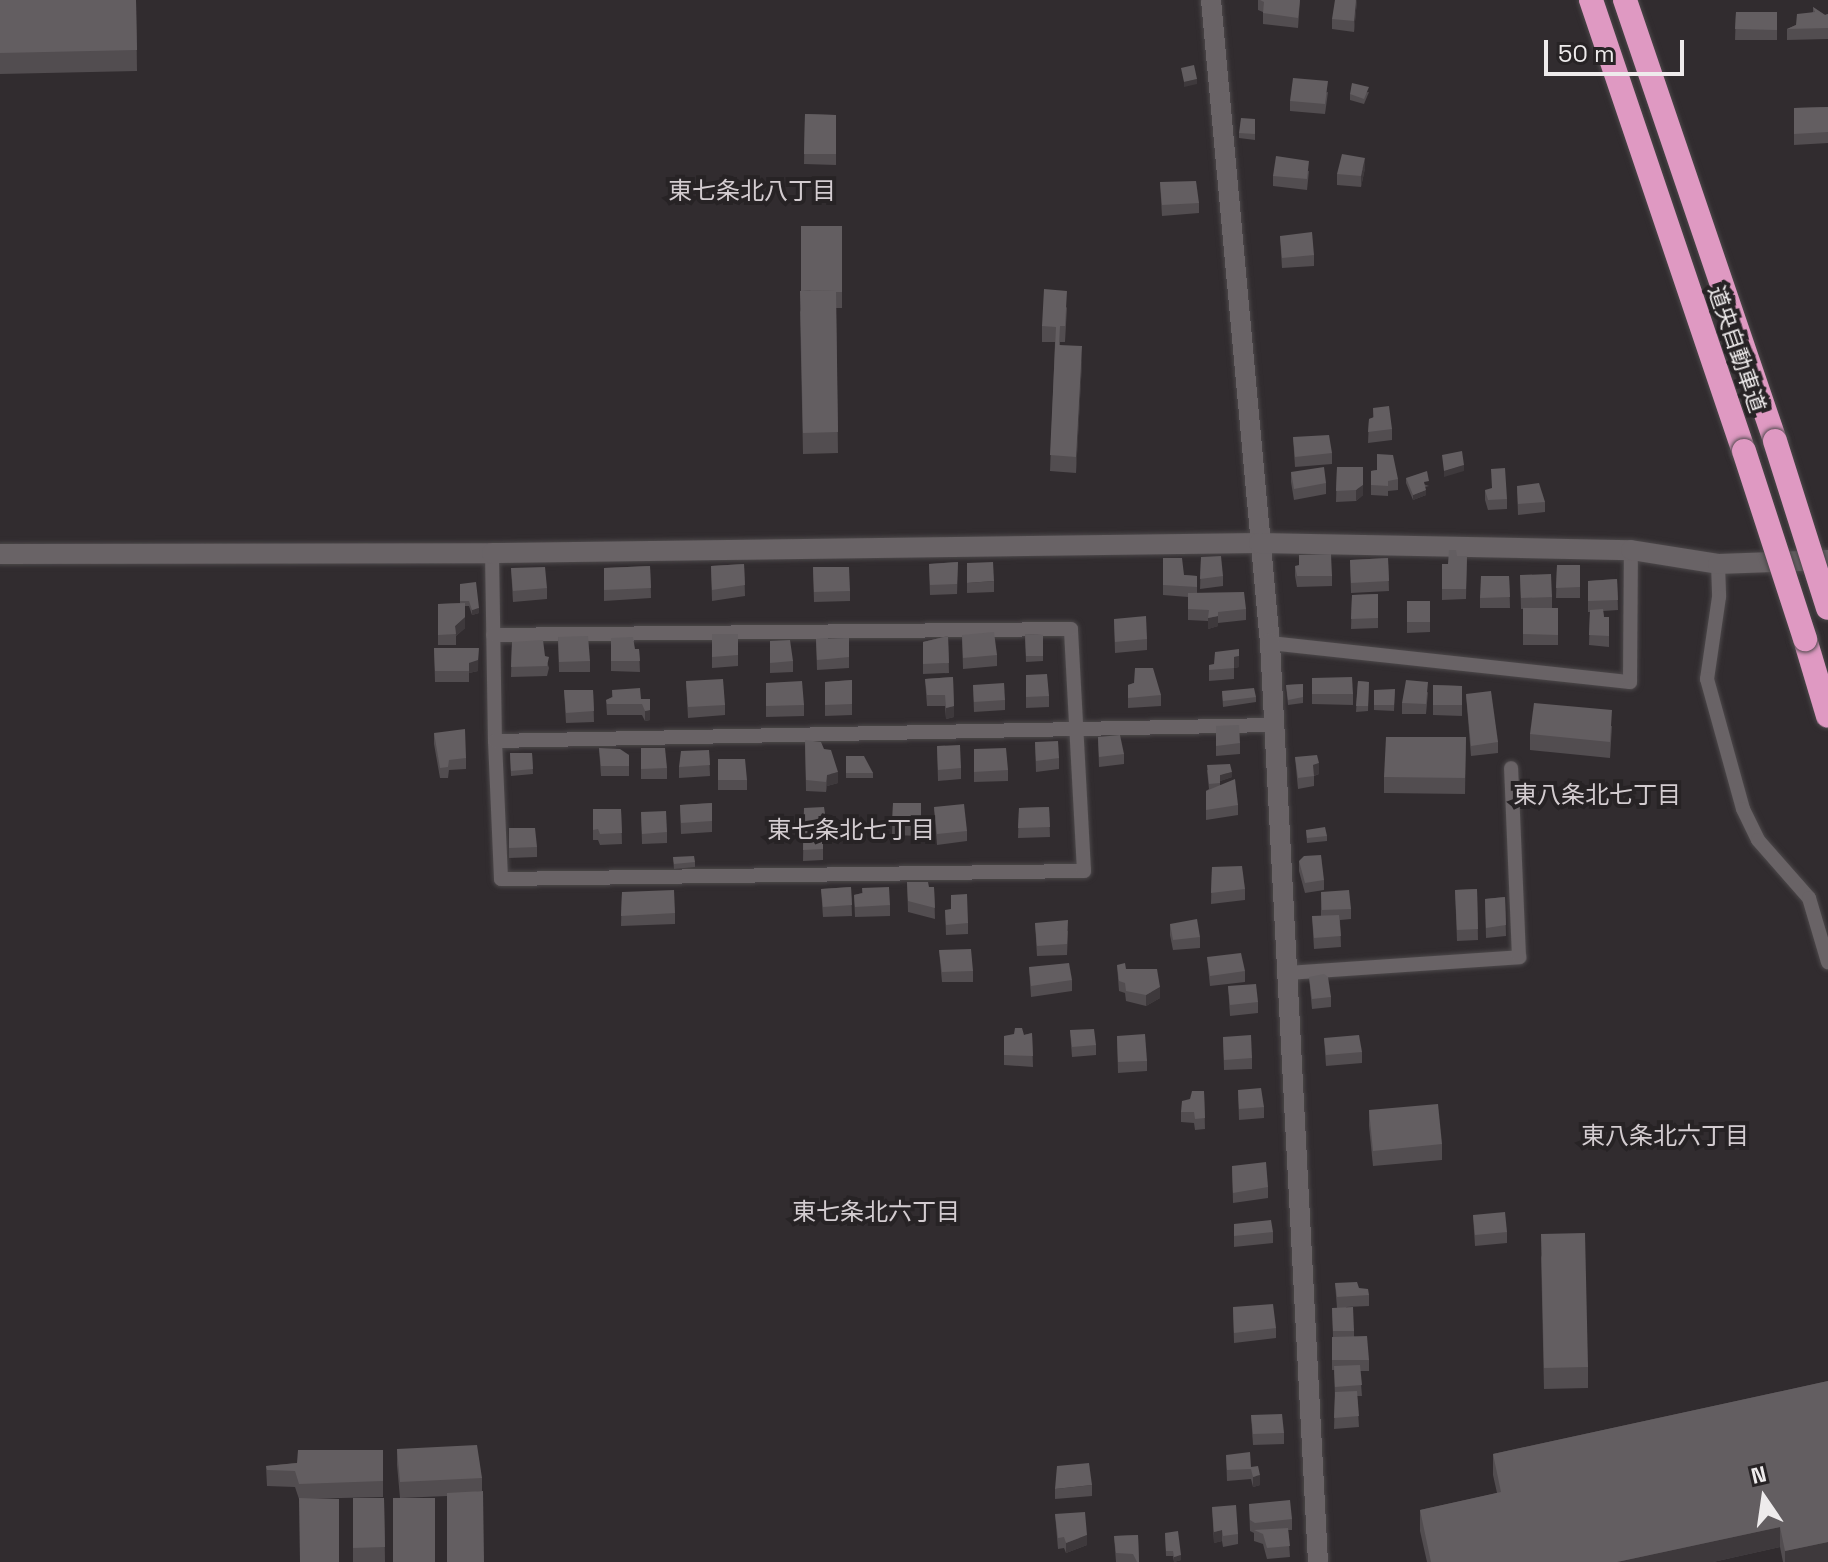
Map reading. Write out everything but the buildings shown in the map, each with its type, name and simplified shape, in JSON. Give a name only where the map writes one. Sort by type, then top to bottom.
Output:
[{"type":"highway","name":"道央自動車道","points":[[1591,0],[1744,451],[1828,716]]},
{"type":"highway","name":"道央自動車道","points":[[1625,0],[1775,441],[1828,608]]},
{"type":"street","points":[[1211,0],[1270,643],[1318,1562]]},
{"type":"street","points":[[0,554],[492,553],[1259,543],[1631,550],[1718,564],[1828,560]]},
{"type":"street","points":[[1270,643],[1630,682],[1631,550]]},
{"type":"street","points":[[492,553],[493,635],[495,741],[501,879],[1084,871],[1071,629],[493,635]]},
{"type":"street","points":[[1718,564],[1719,597],[1707,679],[1743,809],[1758,840],[1809,898],[1828,962]]},
{"type":"street","points":[[495,741],[1272,725]]},
{"type":"street","points":[[1287,973],[1519,957],[1511,768]]},
{"type":"district","name":"東七条北八丁目","points":[[752,191]]},
{"type":"district","name":"東八条北七丁目","points":[[1597,795]]},
{"type":"district","name":"東七条北七丁目","points":[[851,830]]},
{"type":"district","name":"東八条北六丁目","points":[[1665,1136]]},
{"type":"district","name":"東七条北六丁目","points":[[876,1212]]}]
